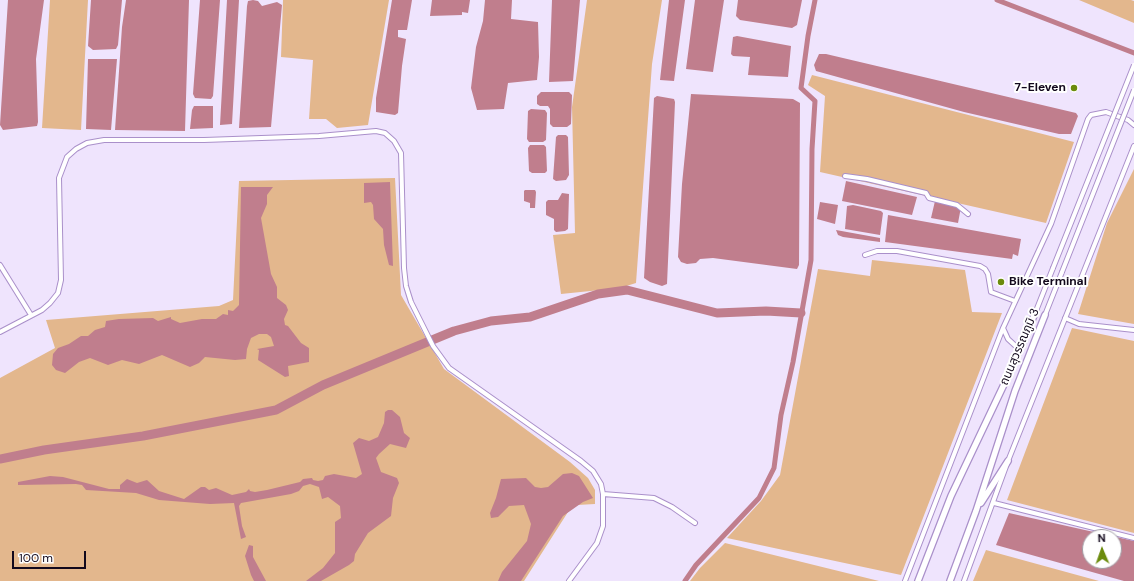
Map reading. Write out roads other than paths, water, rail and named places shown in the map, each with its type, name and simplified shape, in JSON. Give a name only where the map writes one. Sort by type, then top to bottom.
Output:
[{"type":"main road","name":"ถนนสุวรรณภูมิ 3","points":[[918,581],[952,496],[1020,350],[1036,311]]},
{"type":"main road","name":"ถนนสุวรรณภูมิ 3","points":[[950,581],[976,511],[1015,391],[1046,315]]},
{"type":"main road","points":[[976,511],[1008,461]]},
{"type":"street","name":"ถนนสุวรรณภูมิ 3","points":[[1036,311],[1134,65]]},
{"type":"street","name":"ถนนสุวรรณภูมิ 3","points":[[1046,315],[1134,90]]},
{"type":"street","points":[[905,581],[1015,301],[1060,204],[1088,119],[1092,115],[1106,112],[1128,120],[1134,125]]},
{"type":"street","points":[[0,332],[50,304],[60,287],[59,178],[62,167],[67,158],[76,149],[87,143],[104,140],[204,140],[319,136],[376,131],[385,133],[394,141],[401,154],[404,219],[404,268],[411,302],[427,335],[449,368],[593,471],[601,484],[603,494],[603,526],[597,543],[569,581]]},
{"type":"street","points":[[964,581],[994,503],[1008,461],[1134,146]]},
{"type":"street","points":[[845,176],[867,179],[926,193],[929,198],[957,205],[968,214]]},
{"type":"street","points":[[865,255],[877,251],[897,251],[980,266],[985,269],[988,274],[991,292],[1015,301]]},
{"type":"street","points":[[0,266],[31,315]]},
{"type":"street","points":[[1065,318],[1079,324],[1134,330]]},
{"type":"street","points":[[1004,328],[1008,339],[1020,350]]},
{"type":"street","points":[[603,494],[654,498],[695,523]]},
{"type":"street","points":[[994,503],[1134,538]]},
{"type":"waterway","points":[[685,581],[696,565],[759,498],[774,468],[781,415],[793,362],[811,260],[812,149],[815,101],[801,88],[808,36],[815,0]]},
{"type":"waterway","points":[[997,0],[1134,53]]},
{"type":"waterway","points":[[0,459],[44,450],[143,436],[276,410],[323,385],[454,331],[491,321],[530,317],[598,294],[627,290],[717,313],[766,311],[801,313]]},
{"type":"place","name":"7-Eleven","points":[[1074,88]]},
{"type":"place","name":"Bike Terminal","points":[[1001,282]]}]
